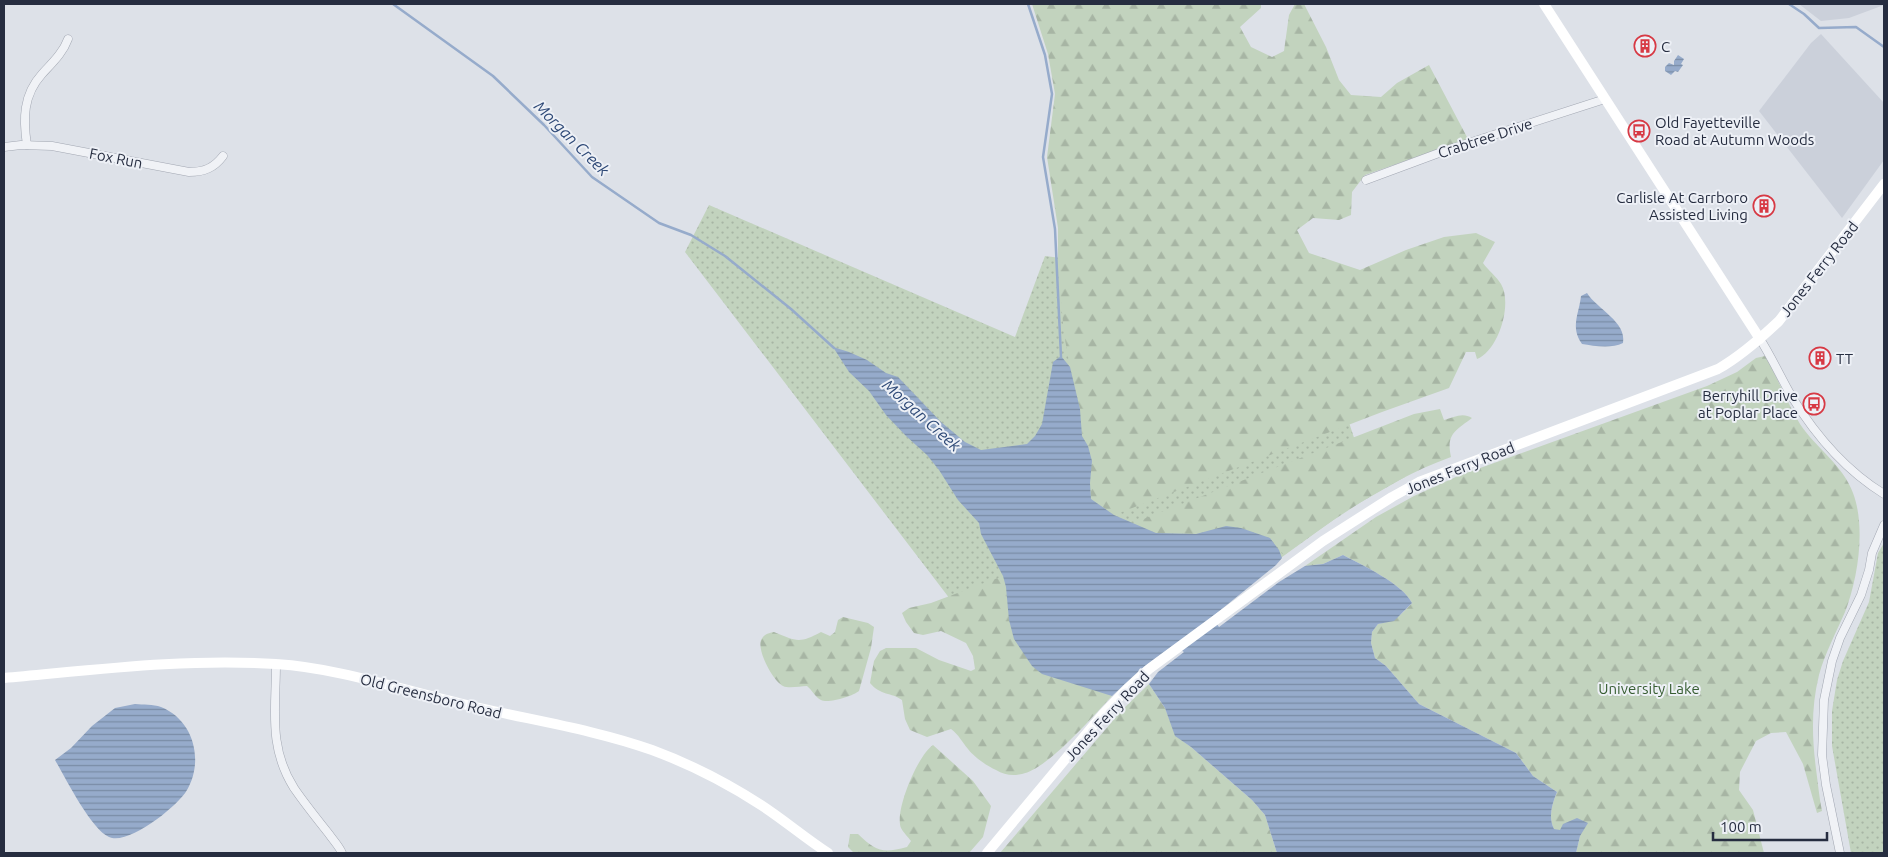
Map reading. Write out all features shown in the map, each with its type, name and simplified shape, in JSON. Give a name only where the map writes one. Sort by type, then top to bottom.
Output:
[{"type":"street","points":[[1544,4],[1760,339],[1791,395],[1824,442],[1853,472],[1884,494]]},
{"type":"street","points":[[27,145],[24,114],[28,95],[40,76],[62,52],[68,39]]},
{"type":"street","name":"Crabtree Drive","points":[[1366,180],[1447,150],[1605,99]]},
{"type":"street","name":"Fox Run","points":[[4,147],[27,145],[52,146],[189,172],[212,167],[223,156]]},
{"type":"street","name":"Jones Ferry Road","points":[[987,853],[1104,714],[1149,669],[1258,588],[1367,512],[1418,482],[1718,369],[1760,339],[1795,302],[1884,184]]},
{"type":"street","points":[[1840,853],[1822,755],[1824,700],[1832,662],[1840,638],[1862,595],[1872,553],[1884,525]]},
{"type":"street","name":"Old Greensboro Road","points":[[4,678],[198,662],[276,664],[347,675],[460,704],[602,734],[645,748],[700,771],[740,792],[828,853]]},
{"type":"street","points":[[276,664],[274,717],[278,751],[285,772],[342,853]]},
{"type":"shaded area","points":[[1799,4],[1884,5],[1849,18],[1821,21]]},
{"type":"shaded area","points":[[1821,34],[1884,103],[1884,160],[1842,218],[1759,111],[1811,43]]},
{"type":"green space","points":[[1032,4],[1261,4],[1261,8],[1240,27],[1251,47],[1272,57],[1284,51],[1289,15],[1295,4],[1304,4],[1326,47],[1339,80],[1351,95],[1381,97],[1397,83],[1429,65],[1468,139],[1365,175],[1352,192],[1351,215],[1339,220],[1313,218],[1297,230],[1309,253],[1360,270],[1406,250],[1444,237],[1476,233],[1495,242],[1483,263],[1501,284],[1505,303],[1501,326],[1491,347],[1477,359],[1475,352],[1466,352],[1449,388],[1114,515],[1091,499],[1088,446],[1082,436],[1080,409],[1064,334],[1058,268],[1058,228],[1047,157],[1055,94],[1048,54]]},
{"type":"green space","points":[[1225,44],[1360,456],[1405,477],[1347,510],[1151,652],[1102,701],[1063,747],[685,252],[709,205],[1015,337],[1045,256],[1069,259]]},
{"type":"green space","name":"University Lake","points":[[1765,356],[1800,424],[1849,483],[1857,507],[1859,521],[1859,553],[1854,584],[1845,612],[1821,667],[1816,687],[1813,722],[1814,745],[1822,811],[1817,813],[1803,764],[1786,732],[1771,733],[1756,741],[1740,772],[1739,790],[1753,810],[1764,853],[1576,853],[1580,836],[1554,829],[1552,824],[1551,811],[1557,792],[1533,776],[1516,753],[1419,704],[1386,666],[1375,658],[1371,643],[1372,632],[1378,624],[1393,619],[1408,608],[1412,603],[1407,596],[1391,582],[1343,555],[1323,564],[1305,566],[1376,517],[1414,496],[1458,476],[1707,386],[1737,372],[1756,358]]},
{"type":"green space","points":[[1440,409],[1444,420],[1462,415],[1472,418],[1453,434],[1450,443],[1451,457],[1428,466],[1385,488],[1344,513],[1284,555],[1270,538],[1241,528],[1226,526],[1196,534],[1156,533],[1133,523],[1414,414]]},
{"type":"green space","points":[[1884,543],[1884,853],[1851,853],[1832,746],[1832,711],[1837,680],[1843,661],[1869,602],[1878,553]]},
{"type":"green space","points":[[1003,576],[1009,620],[1099,691],[1112,696],[1082,728],[1044,763],[1033,770],[1015,775],[1002,773],[981,761],[951,729],[927,737],[910,730],[905,719],[902,700],[878,690],[870,683],[874,661],[880,651],[886,648],[916,648],[939,660],[971,671],[975,669],[973,656],[966,643],[941,631],[923,635],[914,633],[902,613],[909,608],[931,603]]},
{"type":"green space","points":[[843,617],[868,623],[874,627],[871,648],[859,691],[840,699],[824,701],[817,698],[807,686],[788,687],[779,683],[771,672],[761,651],[761,640],[764,636],[774,632],[793,639],[802,640],[821,632],[830,636],[835,632],[838,620]]},
{"type":"green space","points":[[1149,684],[1165,708],[1176,736],[1252,800],[1265,815],[1277,853],[1000,853],[1122,710]]},
{"type":"green space","points":[[933,745],[973,781],[991,806],[983,837],[969,853],[854,853],[848,847],[850,834],[858,834],[880,850],[907,847],[911,841],[901,828],[900,820],[904,797],[914,771]]},
{"type":"water","points":[[1678,55],[1684,59],[1681,64],[1683,65],[1678,72],[1675,71],[1671,75],[1665,71],[1665,67],[1669,63],[1674,65]]},
{"type":"water","points":[[1587,293],[1616,322],[1623,335],[1623,343],[1608,346],[1582,344],[1576,332],[1576,320],[1581,296]]},
{"type":"water","points":[[833,347],[867,360],[886,373],[898,377],[941,422],[965,442],[981,450],[1027,444],[1035,436],[1042,424],[1053,362],[1061,356],[1070,367],[1080,409],[1082,436],[1088,446],[1092,461],[1091,499],[1114,515],[1156,533],[1196,534],[1226,526],[1241,528],[1270,538],[1279,550],[1282,558],[1276,565],[1212,617],[1219,627],[1279,582],[1305,566],[1323,564],[1343,555],[1391,582],[1412,603],[1394,621],[1378,624],[1372,632],[1371,643],[1375,658],[1386,666],[1419,704],[1516,753],[1533,776],[1557,792],[1551,815],[1554,829],[1560,830],[1563,824],[1577,818],[1588,823],[1580,836],[1576,853],[1277,853],[1265,815],[1252,800],[1191,747],[1175,736],[1165,708],[1149,684],[1158,672],[1184,652],[1174,645],[1140,670],[1112,696],[1042,674],[1032,666],[1014,639],[1009,620],[1003,576],[981,534],[979,523],[958,500],[927,455],[886,415],[869,391],[849,372]]},
{"type":"water","points":[[135,704],[161,707],[181,721],[193,742],[195,767],[192,779],[182,797],[152,823],[128,836],[109,837],[102,832],[87,814],[55,760],[115,708]]},
{"type":"waterway","name":"Morgan Creek","points":[[393,4],[493,76],[544,125],[592,177],[659,223],[691,235],[725,256],[791,309],[834,348]]},
{"type":"waterway","points":[[1028,4],[1045,55],[1052,94],[1043,157],[1055,229],[1061,357]]},
{"type":"waterway","points":[[1789,4],[1804,14],[1819,28],[1856,27],[1884,47]]},
{"type":"place","name":"C","points":[[1645,46]]},
{"type":"place","name":"Old Fayetteville Road at Autumn Woods","points":[[1639,131]]},
{"type":"place","name":"Carlisle At Carrboro Assisted Living","points":[[1764,206]]},
{"type":"place","name":"TT","points":[[1820,358]]},
{"type":"place","name":"Berryhill Drive at Poplar Place","points":[[1814,404]]}]
